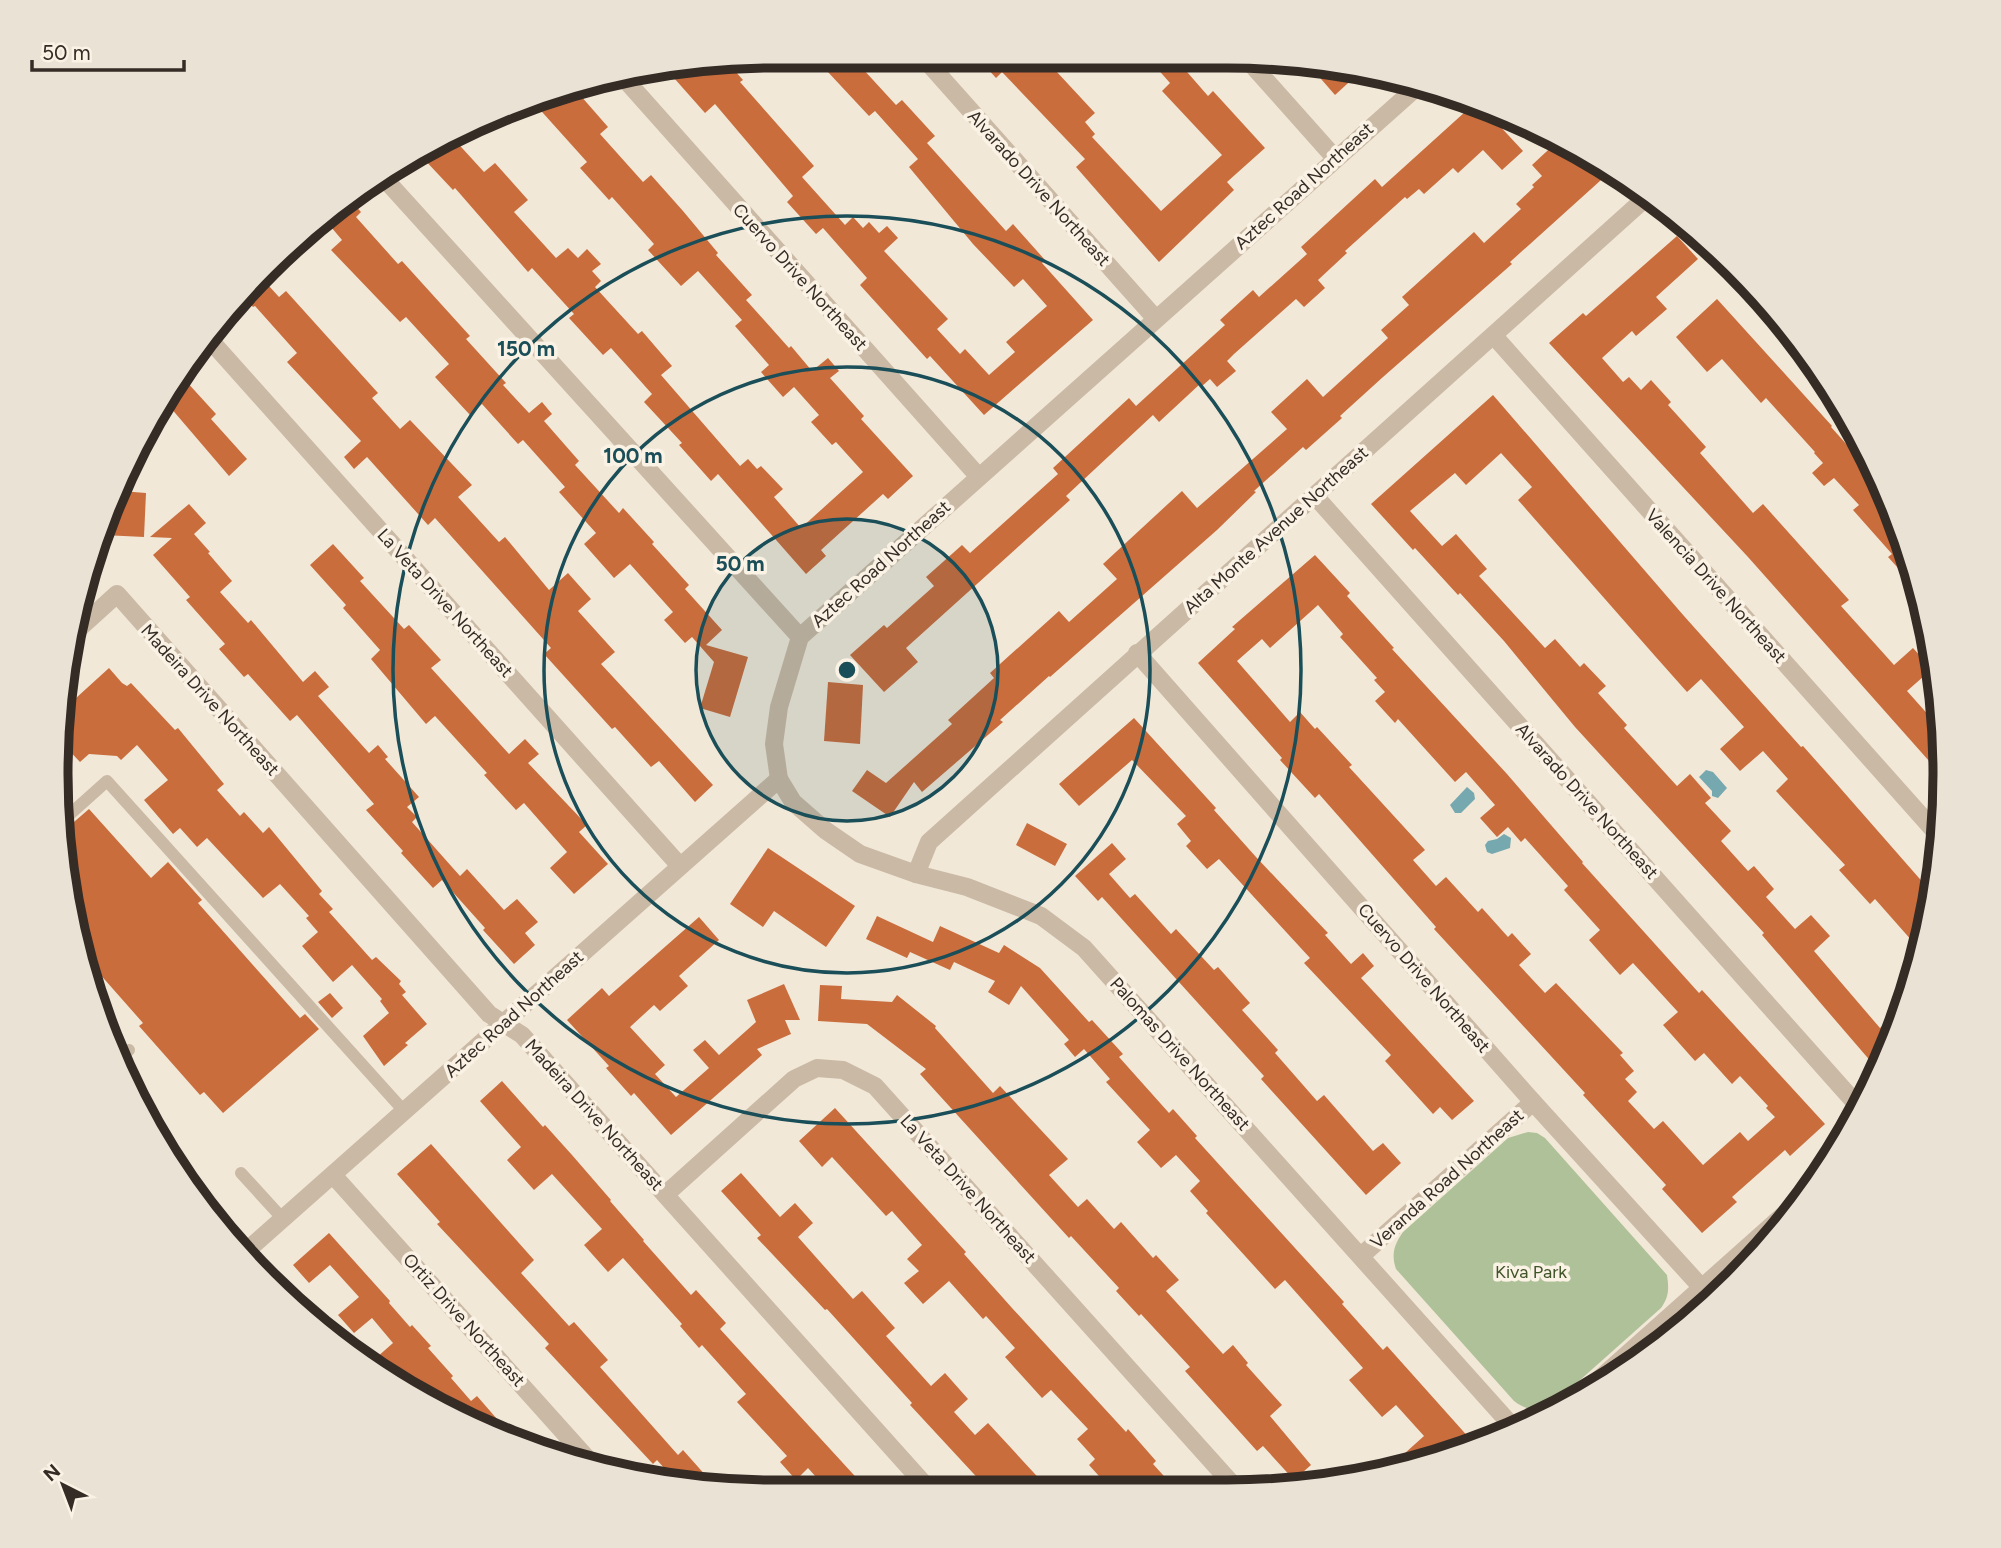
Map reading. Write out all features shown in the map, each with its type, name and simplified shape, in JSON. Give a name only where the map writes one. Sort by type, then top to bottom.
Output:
[{"type":"street","name":"Alvarado Drive Northeast","points":[[932,68],[1156,319]]},
{"type":"street","points":[[1256,69],[1335,158]]},
{"type":"street","name":"Cuervo Drive Northeast","points":[[629,84],[979,477]]},
{"type":"street","name":"Aztec Road Northeast","points":[[251,1247],[779,779],[774,744],[779,707],[800,637],[1411,92]]},
{"type":"street","points":[[388,183],[800,637]]},
{"type":"street","name":"Alta Monte Avenue Northeast","points":[[916,874],[929,842],[1641,202]]},
{"type":"street","name":"Valencia Drive Northeast","points":[[1494,336],[1930,826]]},
{"type":"street","name":"La Veta Drive Northeast","points":[[214,344],[680,866]]},
{"type":"street","name":"Alvarado Drive Northeast","points":[[1315,496],[1853,1100]]},
{"type":"street","name":"Madeira Drive Northeast","points":[[84,625],[117,594],[486,1010],[522,1035],[921,1480]]},
{"type":"street","name":"Cuervo Drive Northeast","points":[[1137,653],[1533,1102],[1705,1292]]},
{"type":"street","name":"Palomas Drive Northeast","points":[[779,779],[793,802],[825,830],[860,853],[916,874],[967,887],[1041,916],[1084,948],[1508,1421]]},
{"type":"street","name":"La Veta Drive Northeast","points":[[666,1194],[794,1079],[817,1068],[843,1070],[876,1086],[1229,1480]]},
{"type":"street","name":"Veranda Road Northeast","points":[[1361,1256],[1533,1102]]},
{"type":"street","name":"Ortiz Drive Northeast","points":[[333,1175],[583,1453]]},
{"type":"lane","points":[[70,814],[107,781],[359,1070],[404,1111]]},
{"type":"lane","points":[[241,1173],[283,1219]]},
{"type":"green space","name":"Kiva Park","points":[[1528,1132],[1545,1138],[1667,1275],[1668,1285],[1667,1296],[1661,1308],[1566,1392],[1535,1409],[1523,1407],[1514,1401],[1396,1269],[1394,1259],[1396,1245],[1403,1232],[1508,1138]]},
{"type":"water","points":[[1706,770],[1713,772],[1727,788],[1718,798],[1712,796],[1712,791],[1699,777]]},
{"type":"water","points":[[1467,787],[1474,793],[1475,799],[1461,813],[1455,813],[1450,805]]},
{"type":"water","points":[[1504,834],[1511,838],[1510,848],[1492,854],[1487,852],[1485,845],[1488,841]]},
{"type":"building","points":[[824,68],[862,68],[896,105],[902,100],[935,136],[927,143],[1006,231],[1013,224],[1045,260],[1042,263],[1093,320],[984,415],[930,356],[927,359],[860,285],[867,278],[823,228],[816,234],[787,202],[793,196],[715,104],[705,113],[674,75],[734,70],[743,80],[740,82],[814,166],[802,177],[845,225],[853,217],[863,228],[869,222],[879,233],[887,226],[898,238],[884,251],[948,319],[937,329],[960,354],[965,349],[989,375],[1015,352],[1006,342],[1047,306],[1023,279],[1014,287],[973,244],[909,167],[918,159],[875,111],[869,116]]},
{"type":"building","points":[[987,68],[1053,68],[1095,113],[1085,122],[1095,134],[1092,137],[1161,211],[1222,155],[1162,91],[1170,83],[1157,68],[1184,68],[1208,96],[1213,91],[1265,148],[1227,182],[1234,190],[1159,262],[1076,167],[1085,159],[1002,72],[996,78]]},
{"type":"building","points":[[1317,74],[1352,80],[1335,95]]},
{"type":"building","points":[[580,95],[608,127],[600,134],[643,182],[651,175],[683,211],[718,253],[716,255],[752,295],[746,300],[789,348],[791,346],[812,371],[828,358],[839,371],[830,378],[864,416],[861,419],[913,476],[888,499],[883,494],[821,550],[826,556],[806,574],[718,474],[711,481],[679,445],[682,443],[644,402],[652,394],[611,348],[603,355],[569,318],[574,314],[532,268],[528,272],[455,188],[453,190],[425,161],[458,143],[484,172],[495,163],[528,200],[514,212],[556,258],[568,248],[578,258],[587,249],[601,264],[592,271],[601,281],[595,287],[638,334],[642,331],[672,366],[661,375],[740,466],[748,459],[757,469],[761,466],[783,489],[774,497],[801,528],[863,472],[836,442],[832,445],[811,422],[819,415],[794,387],[783,397],[761,372],[769,365],[735,326],[742,320],[698,271],[681,286],[648,250],[654,244],[612,197],[609,200],[580,168],[587,162],[539,109]]},
{"type":"building","points":[[1466,111],[1496,122],[1523,151],[1502,170],[1483,150],[1458,173],[1453,168],[1424,194],[1419,189],[1407,199],[1405,197],[1345,251],[1347,253],[1318,280],[1325,288],[1304,307],[1296,299],[1227,361],[1236,371],[1217,387],[1210,379],[1202,386],[1200,384],[1159,422],[1153,415],[1066,496],[1070,500],[906,648],[918,662],[884,692],[850,655],[884,625],[887,628],[934,586],[926,577],[962,545],[970,553],[1058,474],[1053,468],[1129,398],[1136,406],[1225,325],[1220,320],[1253,290],[1259,297],[1307,254],[1301,247],[1375,179],[1382,187]]},
{"type":"building","points":[[1551,147],[1604,178],[1510,262],[1512,264],[1340,416],[1342,418],[1306,450],[1303,447],[1254,491],[1256,492],[1217,530],[1049,676],[1000,720],[1003,722],[922,792],[914,782],[890,817],[852,791],[867,770],[886,783],[952,724],[948,720],[994,678],[990,673],[1059,611],[1069,622],[1117,579],[1103,564],[1182,491],[1197,508],[1287,429],[1271,412],[1307,379],[1323,397],[1388,338],[1381,330],[1409,305],[1402,297],[1474,232],[1484,243],[1521,209],[1516,204],[1542,176],[1532,165]]},
{"type":"building","points":[[355,206],[361,212],[356,217],[398,264],[402,261],[470,336],[466,339],[529,413],[542,402],[552,414],[544,421],[579,461],[575,465],[619,513],[623,508],[654,542],[652,544],[689,585],[685,589],[722,630],[706,645],[748,657],[730,717],[700,708],[714,662],[692,637],[685,643],[664,620],[673,612],[630,564],[614,578],[584,544],[596,533],[559,492],[565,487],[523,440],[518,444],[482,404],[470,415],[435,377],[449,364],[406,317],[400,322],[331,250],[342,240],[330,226]]},
{"type":"building","points":[[1677,236],[1698,259],[1656,297],[1667,309],[1636,336],[1632,331],[1602,358],[1623,382],[1629,377],[1641,390],[1651,380],[1671,402],[1668,405],[1706,447],[1700,453],[1753,513],[1763,504],[1849,600],[1841,606],[1894,665],[1913,648],[1923,659],[1926,675],[1907,691],[1930,717],[1933,765],[1748,557],[1549,343],[1583,313],[1586,316]]},
{"type":"building","points":[[267,284],[279,297],[286,291],[378,393],[372,398],[400,429],[410,420],[472,485],[458,497],[499,542],[505,537],[549,590],[568,573],[591,599],[578,611],[615,652],[601,664],[713,785],[695,802],[659,761],[651,767],[615,727],[612,729],[544,654],[551,648],[435,518],[428,525],[367,457],[354,469],[344,457],[361,441],[287,362],[297,353],[255,306],[249,303]]},
{"type":"building","points":[[1717,299],[1857,456],[1879,504],[1904,574],[1888,557],[1892,554],[1853,510],[1859,505],[1834,478],[1824,486],[1812,473],[1823,463],[1766,398],[1761,403],[1722,359],[1707,372],[1676,337]]},
{"type":"building","points":[[187,382],[216,414],[211,419],[247,459],[229,476],[171,408]]},
{"type":"building","points":[[1493,395],[1684,616],[1924,884],[1912,941],[1875,899],[1870,904],[1839,870],[1845,865],[1776,791],[1788,779],[1763,751],[1740,771],[1720,749],[1744,727],[1701,679],[1687,692],[1655,656],[1518,500],[1532,487],[1501,453],[1466,485],[1455,473],[1410,511],[1442,546],[1456,534],[1487,569],[1479,576],[1545,648],[1555,639],[1580,667],[1584,663],[1606,686],[1598,693],[1627,725],[1624,728],[1677,786],[1690,774],[1711,798],[1705,803],[1731,831],[1721,841],[1748,871],[1754,866],[1774,889],[1766,897],[1795,929],[1811,915],[1830,936],[1814,951],[1880,1028],[1888,1021],[1871,1062],[1762,935],[1764,933],[1575,727],[1504,641],[1371,504]]},
{"type":"building","points":[[128,492],[146,493],[144,537],[110,535]]},
{"type":"building","points":[[189,504],[206,523],[194,534],[232,581],[220,592],[248,623],[251,620],[303,682],[315,671],[329,687],[318,696],[369,753],[378,745],[388,757],[385,759],[419,797],[407,807],[417,817],[412,822],[460,876],[467,869],[504,910],[517,899],[538,922],[525,933],[535,945],[514,964],[442,880],[433,888],[401,853],[403,851],[366,810],[374,804],[297,715],[290,721],[248,674],[244,677],[219,649],[225,644],[186,600],[190,597],[153,555],[172,538],[150,537]]},
{"type":"building","points":[[333,544],[364,578],[360,581],[404,629],[409,625],[441,660],[431,668],[509,754],[525,739],[539,754],[528,763],[587,825],[579,832],[608,864],[574,894],[550,868],[567,852],[524,803],[516,810],[484,775],[487,773],[435,716],[426,724],[371,659],[380,650],[343,608],[346,605],[310,565]]},
{"type":"building","points":[[1315,555],[1350,593],[1347,596],[1394,648],[1392,649],[1507,774],[1582,863],[1699,993],[1702,990],[1825,1124],[1790,1156],[1785,1150],[1732,1197],[1737,1202],[1702,1233],[1662,1189],[1666,1185],[1583,1095],[1585,1093],[1434,929],[1436,927],[1319,794],[1315,798],[1280,760],[1282,758],[1198,663],[1235,629],[1232,627]],"holes":[[[1318,605],[1343,634],[1340,637],[1377,678],[1374,680],[1385,692],[1375,701],[1395,723],[1398,719],[1455,782],[1466,772],[1495,805],[1480,818],[1497,837],[1508,827],[1521,842],[1525,838],[1568,886],[1564,890],[1600,930],[1589,940],[1620,975],[1633,963],[1678,1012],[1663,1025],[1695,1061],[1704,1053],[1732,1084],[1740,1076],[1768,1106],[1766,1108],[1775,1117],[1748,1141],[1740,1132],[1703,1165],[1663,1121],[1654,1129],[1628,1101],[1637,1092],[1625,1079],[1634,1071],[1620,1055],[1623,1053],[1556,983],[1545,993],[1519,965],[1531,954],[1512,933],[1508,937],[1482,908],[1478,912],[1446,877],[1436,886],[1413,860],[1425,850],[1349,767],[1352,765],[1300,712],[1290,722],[1237,661],[1262,639],[1270,648]]]},
{"type":"building","points":[[109,668],[122,683],[127,686],[131,683],[175,730],[178,728],[224,784],[217,790],[240,816],[244,812],[263,833],[269,827],[322,891],[319,894],[333,909],[329,912],[372,960],[376,957],[401,981],[399,984],[406,992],[402,995],[427,1024],[405,1043],[408,1045],[384,1066],[363,1036],[389,1013],[380,1001],[382,999],[352,965],[333,982],[302,946],[318,932],[306,918],[309,916],[280,884],[263,898],[207,838],[197,847],[180,828],[173,834],[144,800],[168,780],[137,745],[121,760],[117,756],[89,754],[80,762],[69,750],[72,701]]},
{"type":"building","points":[[828,682],[863,685],[860,744],[824,741]]},
{"type":"building","points":[[1134,718],[1216,808],[1214,810],[1256,857],[1328,933],[1325,935],[1351,964],[1363,953],[1374,966],[1361,978],[1474,1101],[1452,1120],[1440,1107],[1433,1114],[1385,1061],[1391,1055],[1304,963],[1310,958],[1219,859],[1207,869],[1186,846],[1191,841],[1177,824],[1186,816],[1132,760],[1079,806],[1059,784]]},
{"type":"building","points":[[89,809],[151,878],[168,862],[202,900],[198,903],[300,1018],[305,1014],[319,1029],[223,1113],[204,1092],[200,1095],[139,1026],[143,1023],[96,970],[82,912],[70,825]]},
{"type":"building","points":[[1027,823],[1067,844],[1055,866],[1016,845]]},
{"type":"building","points":[[1112,843],[1126,859],[1109,874],[1130,898],[1135,894],[1171,934],[1176,929],[1214,970],[1218,967],[1250,1003],[1242,1010],[1278,1050],[1275,1053],[1317,1101],[1324,1095],[1373,1151],[1383,1143],[1401,1163],[1366,1195],[1261,1079],[1264,1076],[1102,897],[1098,901],[1075,876]]},
{"type":"building","points":[[768,848],[855,906],[826,947],[774,911],[763,927],[730,904]]},
{"type":"building","points":[[877,916],[933,942],[940,926],[999,953],[1004,945],[1040,968],[1089,1022],[1092,1020],[1123,1054],[1119,1057],[1169,1113],[1173,1109],[1197,1136],[1195,1138],[1344,1302],[1342,1304],[1383,1350],[1387,1346],[1468,1437],[1399,1458],[1424,1436],[1396,1405],[1382,1417],[1349,1380],[1363,1368],[1285,1280],[1275,1289],[1206,1213],[1208,1211],[1190,1191],[1200,1181],[1176,1155],[1161,1168],[1137,1142],[1150,1130],[1106,1082],[1110,1079],[1084,1049],[1075,1057],[1064,1044],[1069,1040],[1021,986],[1009,1005],[988,992],[995,981],[954,962],[950,970],[910,952],[907,958],[866,939]]},
{"type":"building","points":[[699,917],[719,940],[679,976],[688,986],[660,1011],[654,1005],[630,1027],[665,1065],[655,1074],[676,1097],[709,1068],[693,1050],[705,1040],[719,1055],[756,1022],[747,1000],[784,984],[800,1020],[785,1020],[791,1034],[757,1049],[762,1055],[671,1135],[634,1093],[631,1096],[606,1068],[609,1066],[567,1020],[602,988],[609,996]]},
{"type":"building","points":[[820,985],[842,986],[841,999],[892,1002],[897,995],[936,1026],[993,1093],[1000,1086],[1068,1159],[1049,1175],[1078,1207],[1087,1199],[1114,1229],[1121,1222],[1153,1258],[1156,1255],[1179,1280],[1166,1291],[1223,1354],[1233,1345],[1248,1363],[1246,1365],[1282,1405],[1270,1416],[1311,1465],[1299,1476],[1291,1476],[1263,1446],[1257,1451],[1185,1371],[1190,1367],[1141,1314],[1139,1316],[1116,1291],[1119,1288],[1071,1236],[1069,1238],[920,1074],[926,1069],[867,1024],[818,1021]]},
{"type":"building","points":[[330,993],[343,1008],[332,1018],[318,1002]]},
{"type":"building","points":[[502,1081],[572,1155],[691,1295],[696,1290],[726,1323],[720,1329],[858,1480],[819,1480],[808,1468],[796,1480],[780,1462],[787,1456],[737,1402],[746,1394],[702,1345],[699,1348],[680,1326],[682,1324],[623,1258],[608,1272],[584,1245],[602,1229],[552,1174],[534,1190],[507,1160],[521,1147],[480,1101]]},
{"type":"building","points":[[835,1108],[966,1252],[964,1254],[1012,1308],[1126,1432],[1128,1429],[1156,1461],[1153,1464],[1168,1480],[1103,1480],[1089,1465],[1095,1459],[1077,1439],[1088,1429],[1051,1390],[1042,1398],[1005,1357],[1015,1348],[986,1316],[983,1319],[949,1281],[923,1304],[904,1283],[919,1271],[907,1259],[922,1245],[892,1211],[886,1216],[832,1157],[822,1167],[799,1141]]},
{"type":"building","points":[[431,1144],[534,1260],[521,1273],[569,1326],[574,1322],[608,1360],[600,1367],[678,1455],[683,1450],[706,1476],[667,1471],[657,1460],[653,1464],[545,1348],[549,1344],[437,1224],[440,1222],[397,1174]]},
{"type":"building","points":[[741,1173],[780,1217],[795,1203],[813,1223],[798,1237],[853,1299],[862,1291],[895,1328],[886,1336],[931,1386],[945,1373],[968,1399],[954,1412],[975,1435],[988,1423],[1040,1480],[979,1480],[827,1309],[825,1310],[757,1238],[761,1235],[721,1191]]},
{"type":"building","points":[[329,1233],[410,1327],[412,1325],[431,1346],[428,1348],[471,1401],[477,1396],[502,1425],[421,1385],[377,1357],[393,1343],[372,1318],[354,1333],[338,1315],[359,1297],[330,1265],[309,1283],[293,1265]]}]
